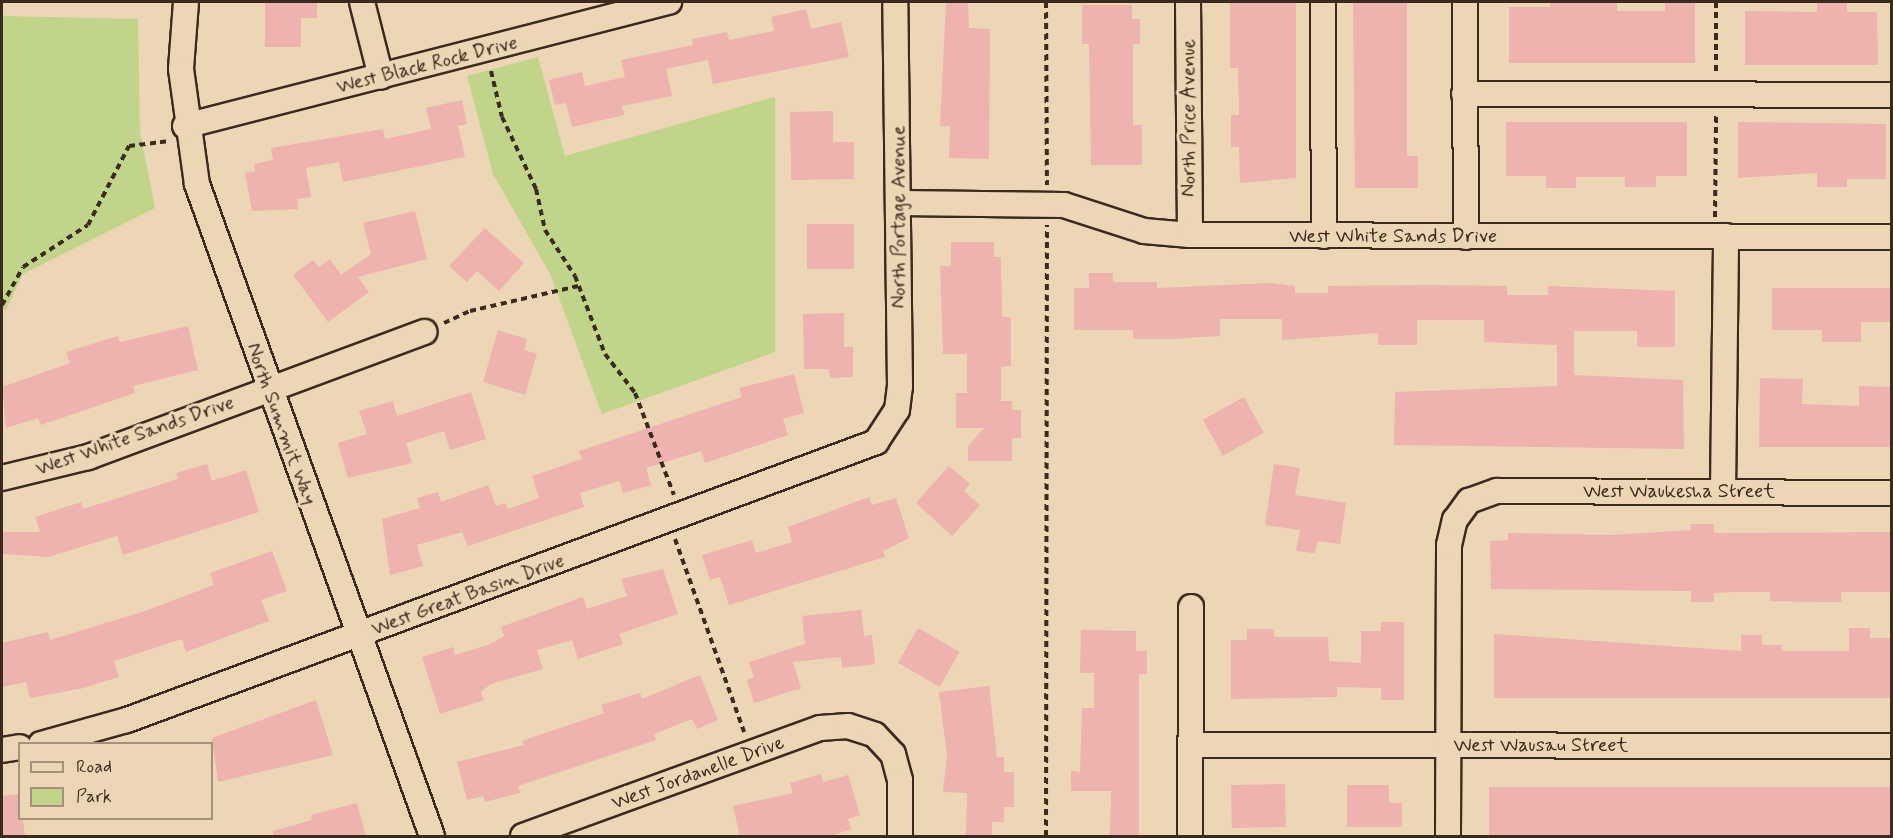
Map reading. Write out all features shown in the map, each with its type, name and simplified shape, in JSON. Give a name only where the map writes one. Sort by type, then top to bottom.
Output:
[{"type":"street","name":"North Summit Way","points":[[186,2],[181,69],[186,133],[197,184],[268,390],[432,837]]},
{"type":"street","points":[[362,2],[381,77]]},
{"type":"street","name":"West Black Rock Drive","points":[[186,133],[381,77],[669,2]]},
{"type":"street","name":"North Portage Avenue","points":[[887,430],[900,387],[900,202],[895,2]]},
{"type":"street","name":"North Price Avenue","points":[[1188,2],[1190,235]]},
{"type":"street","points":[[1323,2],[1324,236]]},
{"type":"street","points":[[1465,2],[1466,237]]},
{"type":"street","points":[[1464,94],[1892,95]]},
{"type":"street","name":"West White Sands Drive","points":[[900,202],[1047,203],[1144,231],[1190,235],[1892,237]]},
{"type":"street","points":[[1720,236],[1723,491]]},
{"type":"street","name":"West White Sands Drive","points":[[2,478],[88,457],[425,332]]},
{"type":"street","name":"West Great Basin Drive","points":[[48,742],[127,720],[861,450],[887,430]]},
{"type":"street","name":"West Waukesha Street","points":[[1448,745],[1449,545],[1455,520],[1469,501],[1497,490],[1892,493]]},
{"type":"street","points":[[1190,837],[1191,608]]},
{"type":"street","name":"West Jordanelle Drive","points":[[523,837],[820,728],[848,726],[875,735],[893,754],[900,780],[900,837]]},
{"type":"street","name":"West Wausau Street","points":[[1190,745],[1892,746]]},
{"type":"street","points":[[1448,745],[1448,837]]},
{"type":"street","points":[[2,750],[18,747]]},
{"type":"path","points":[[1046,2],[1046,837]]},
{"type":"path","points":[[1716,2],[1720,236]]},
{"type":"path","points":[[487,50],[502,117],[536,189],[545,230],[578,286],[605,354],[644,411],[675,519],[752,753]]},
{"type":"path","points":[[2,305],[23,267],[88,225],[102,208],[129,146],[186,133]]},
{"type":"path","points":[[425,332],[470,311],[578,286]]},
{"type":"green space","points":[[2,16],[138,19],[140,132],[155,208],[23,274],[6,310],[2,309]]},
{"type":"green space","points":[[538,57],[565,156],[775,97],[775,352],[602,414],[550,274],[493,174],[467,76]]},
{"type":"building","points":[[265,2],[317,2],[317,18],[301,18],[301,47],[265,47]]},
{"type":"building","points":[[946,2],[968,2],[969,28],[990,29],[989,159],[949,158],[950,126],[940,126]]},
{"type":"building","points":[[1230,2],[1296,2],[1296,178],[1240,183],[1239,147],[1231,147],[1231,115],[1239,115],[1238,68],[1230,68]]},
{"type":"building","points":[[1407,2],[1407,156],[1418,156],[1418,188],[1355,188],[1353,3]]},
{"type":"building","points":[[1550,2],[1617,2],[1617,11],[1665,11],[1665,2],[1695,2],[1695,63],[1509,63],[1509,7],[1550,7]]},
{"type":"building","points":[[1817,2],[1847,2],[1847,12],[1877,12],[1878,65],[1745,65],[1745,11],[1817,12]]},
{"type":"building","points":[[1082,5],[1132,5],[1132,19],[1140,19],[1140,44],[1133,44],[1133,125],[1142,125],[1142,165],[1091,165],[1089,44],[1082,44]]},
{"type":"building","points":[[806,9],[811,29],[841,22],[849,57],[713,84],[708,60],[666,69],[672,96],[622,106],[624,115],[572,127],[566,103],[555,105],[549,80],[582,72],[585,86],[625,77],[621,60],[693,45],[692,39],[727,32],[729,40],[774,31],[771,17]]},
{"type":"building","points":[[462,100],[467,124],[458,126],[465,157],[343,182],[339,162],[306,168],[311,197],[297,199],[298,209],[252,211],[245,173],[255,171],[254,164],[273,160],[271,148],[383,129],[385,139],[431,129],[426,108]]},
{"type":"building","points":[[833,111],[833,142],[854,142],[854,179],[791,180],[790,112]]},
{"type":"building","points":[[1506,122],[1687,122],[1687,176],[1656,176],[1656,187],[1625,187],[1625,177],[1576,177],[1576,188],[1546,188],[1546,176],[1506,176]]},
{"type":"building","points":[[1738,122],[1886,124],[1886,179],[1847,179],[1847,187],[1817,187],[1817,173],[1738,178]]},
{"type":"building","points":[[415,211],[427,259],[358,277],[369,292],[328,322],[293,275],[313,260],[319,267],[330,259],[341,275],[371,254],[363,223]]},
{"type":"building","points":[[807,224],[854,224],[854,269],[807,269]]},
{"type":"building","points":[[485,228],[524,263],[499,291],[477,271],[467,282],[449,266]]},
{"type":"building","points":[[951,242],[994,242],[994,257],[1001,257],[1002,317],[1011,317],[1011,366],[1001,367],[1001,401],[1012,401],[1012,410],[1021,410],[1021,438],[1012,438],[1012,461],[968,461],[968,446],[984,428],[956,428],[956,393],[967,393],[967,354],[943,354],[940,266],[951,266]]},
{"type":"building","points":[[1089,273],[1113,273],[1113,282],[1157,282],[1157,288],[1270,283],[1295,286],[1295,293],[1328,293],[1328,286],[1429,285],[1507,286],[1507,295],[1548,295],[1548,286],[1675,291],[1675,347],[1637,347],[1637,331],[1574,331],[1574,375],[1683,380],[1684,449],[1394,445],[1395,392],[1557,386],[1557,345],[1484,342],[1484,320],[1417,320],[1417,345],[1378,345],[1378,333],[1282,340],[1282,319],[1220,319],[1220,336],[1171,339],[1133,339],[1133,330],[1074,330],[1074,288],[1089,288]]},
{"type":"building","points":[[1772,288],[1892,288],[1892,322],[1861,322],[1861,342],[1822,342],[1822,330],[1772,330]]},
{"type":"building","points":[[844,313],[844,347],[853,347],[853,377],[830,378],[829,369],[804,369],[803,314]]},
{"type":"building","points":[[188,326],[198,370],[133,386],[135,393],[41,425],[38,418],[6,428],[2,387],[70,363],[66,352],[118,336],[120,342]]},
{"type":"building","points":[[498,330],[527,339],[524,350],[537,354],[525,395],[483,382]]},
{"type":"building","points":[[794,374],[804,413],[783,419],[788,435],[705,463],[701,451],[646,468],[651,485],[623,493],[619,481],[580,493],[584,507],[468,546],[462,532],[417,545],[423,566],[390,575],[382,519],[420,508],[417,498],[438,492],[441,502],[488,485],[496,506],[505,503],[508,509],[539,498],[532,476],[582,459],[579,451],[742,397],[739,388]]},
{"type":"building","points":[[1760,378],[1803,379],[1802,404],[1859,406],[1859,386],[1892,387],[1892,447],[1759,447]]},
{"type":"building","points":[[471,392],[486,439],[450,450],[444,431],[406,443],[412,463],[348,478],[338,443],[367,434],[359,411],[393,401],[397,416]]},
{"type":"building","points":[[1244,397],[1264,433],[1223,456],[1203,420]]},
{"type":"building","points":[[207,464],[212,481],[246,470],[259,512],[123,555],[117,536],[48,557],[2,554],[2,532],[40,532],[35,517],[81,502],[83,509],[178,479],[176,473]]},
{"type":"building","points":[[1274,464],[1300,468],[1295,495],[1346,503],[1340,544],[1317,541],[1315,553],[1296,551],[1300,530],[1265,525]]},
{"type":"building","points":[[949,466],[970,484],[964,491],[980,505],[952,536],[916,503]]},
{"type":"building","points":[[869,497],[872,505],[896,498],[909,538],[883,551],[885,557],[729,605],[720,577],[710,580],[702,555],[752,540],[756,553],[792,542],[788,527]]},
{"type":"building","points":[[1690,524],[1714,524],[1714,533],[1891,532],[1890,592],[1841,592],[1841,602],[1770,601],[1770,592],[1714,593],[1714,602],[1691,602],[1691,591],[1491,589],[1490,541],[1508,540],[1508,533],[1612,535],[1691,530]]},
{"type":"building","points":[[272,551],[287,591],[261,600],[269,621],[186,652],[182,639],[114,661],[119,677],[84,688],[30,698],[26,682],[2,687],[2,643],[48,632],[50,640],[142,612],[214,585],[210,573]]},
{"type":"building","points":[[663,569],[678,614],[619,634],[623,644],[578,659],[572,640],[537,650],[543,669],[491,684],[481,692],[484,700],[440,714],[422,657],[453,647],[455,655],[488,645],[504,636],[501,627],[583,597],[587,609],[627,596],[621,579]]},
{"type":"building","points":[[861,610],[864,636],[872,635],[875,664],[842,668],[841,657],[793,662],[801,688],[754,703],[747,680],[754,677],[749,662],[805,644],[802,616]]},
{"type":"building","points":[[1381,622],[1404,622],[1404,700],[1381,700],[1381,688],[1337,687],[1337,697],[1231,699],[1231,640],[1247,640],[1247,629],[1274,629],[1274,637],[1328,637],[1329,661],[1361,663],[1361,631],[1381,631]]},
{"type":"building","points":[[918,628],[960,652],[940,687],[898,663]]},
{"type":"building","points":[[1849,628],[1870,628],[1870,638],[1891,638],[1890,698],[1494,698],[1494,634],[1741,651],[1741,635],[1762,635],[1762,645],[1782,645],[1782,651],[1849,651]]},
{"type":"building","points":[[1081,630],[1136,631],[1136,651],[1147,651],[1147,674],[1139,674],[1139,837],[1110,837],[1111,791],[1071,791],[1071,771],[1080,772],[1082,708],[1094,708],[1094,673],[1080,673]]},
{"type":"building","points":[[700,675],[718,720],[697,729],[692,719],[654,734],[656,740],[518,786],[520,793],[485,802],[483,796],[467,800],[457,762],[524,745],[522,741],[604,713],[601,705],[640,693],[642,699]]},
{"type":"building","points":[[989,686],[997,757],[1004,757],[1004,772],[1014,772],[1014,807],[1004,807],[1004,822],[992,822],[992,837],[966,837],[967,793],[943,792],[947,756],[939,692]]},
{"type":"building","points":[[316,700],[333,755],[218,782],[212,738]]},
{"type":"building","points":[[821,774],[823,782],[848,775],[860,815],[848,819],[851,829],[827,837],[740,837],[733,806],[793,793],[790,783]]},
{"type":"building","points":[[1285,784],[1286,827],[1232,828],[1231,785]]},
{"type":"building","points":[[1347,785],[1389,785],[1389,803],[1402,803],[1402,827],[1347,827]]},
{"type":"building","points":[[1489,787],[1892,787],[1892,836],[1489,836]]},
{"type":"building","points":[[18,794],[18,820],[23,820],[25,837],[2,837],[2,796]]},
{"type":"building","points":[[357,803],[366,837],[274,837],[273,831],[312,820],[311,815]]}]
